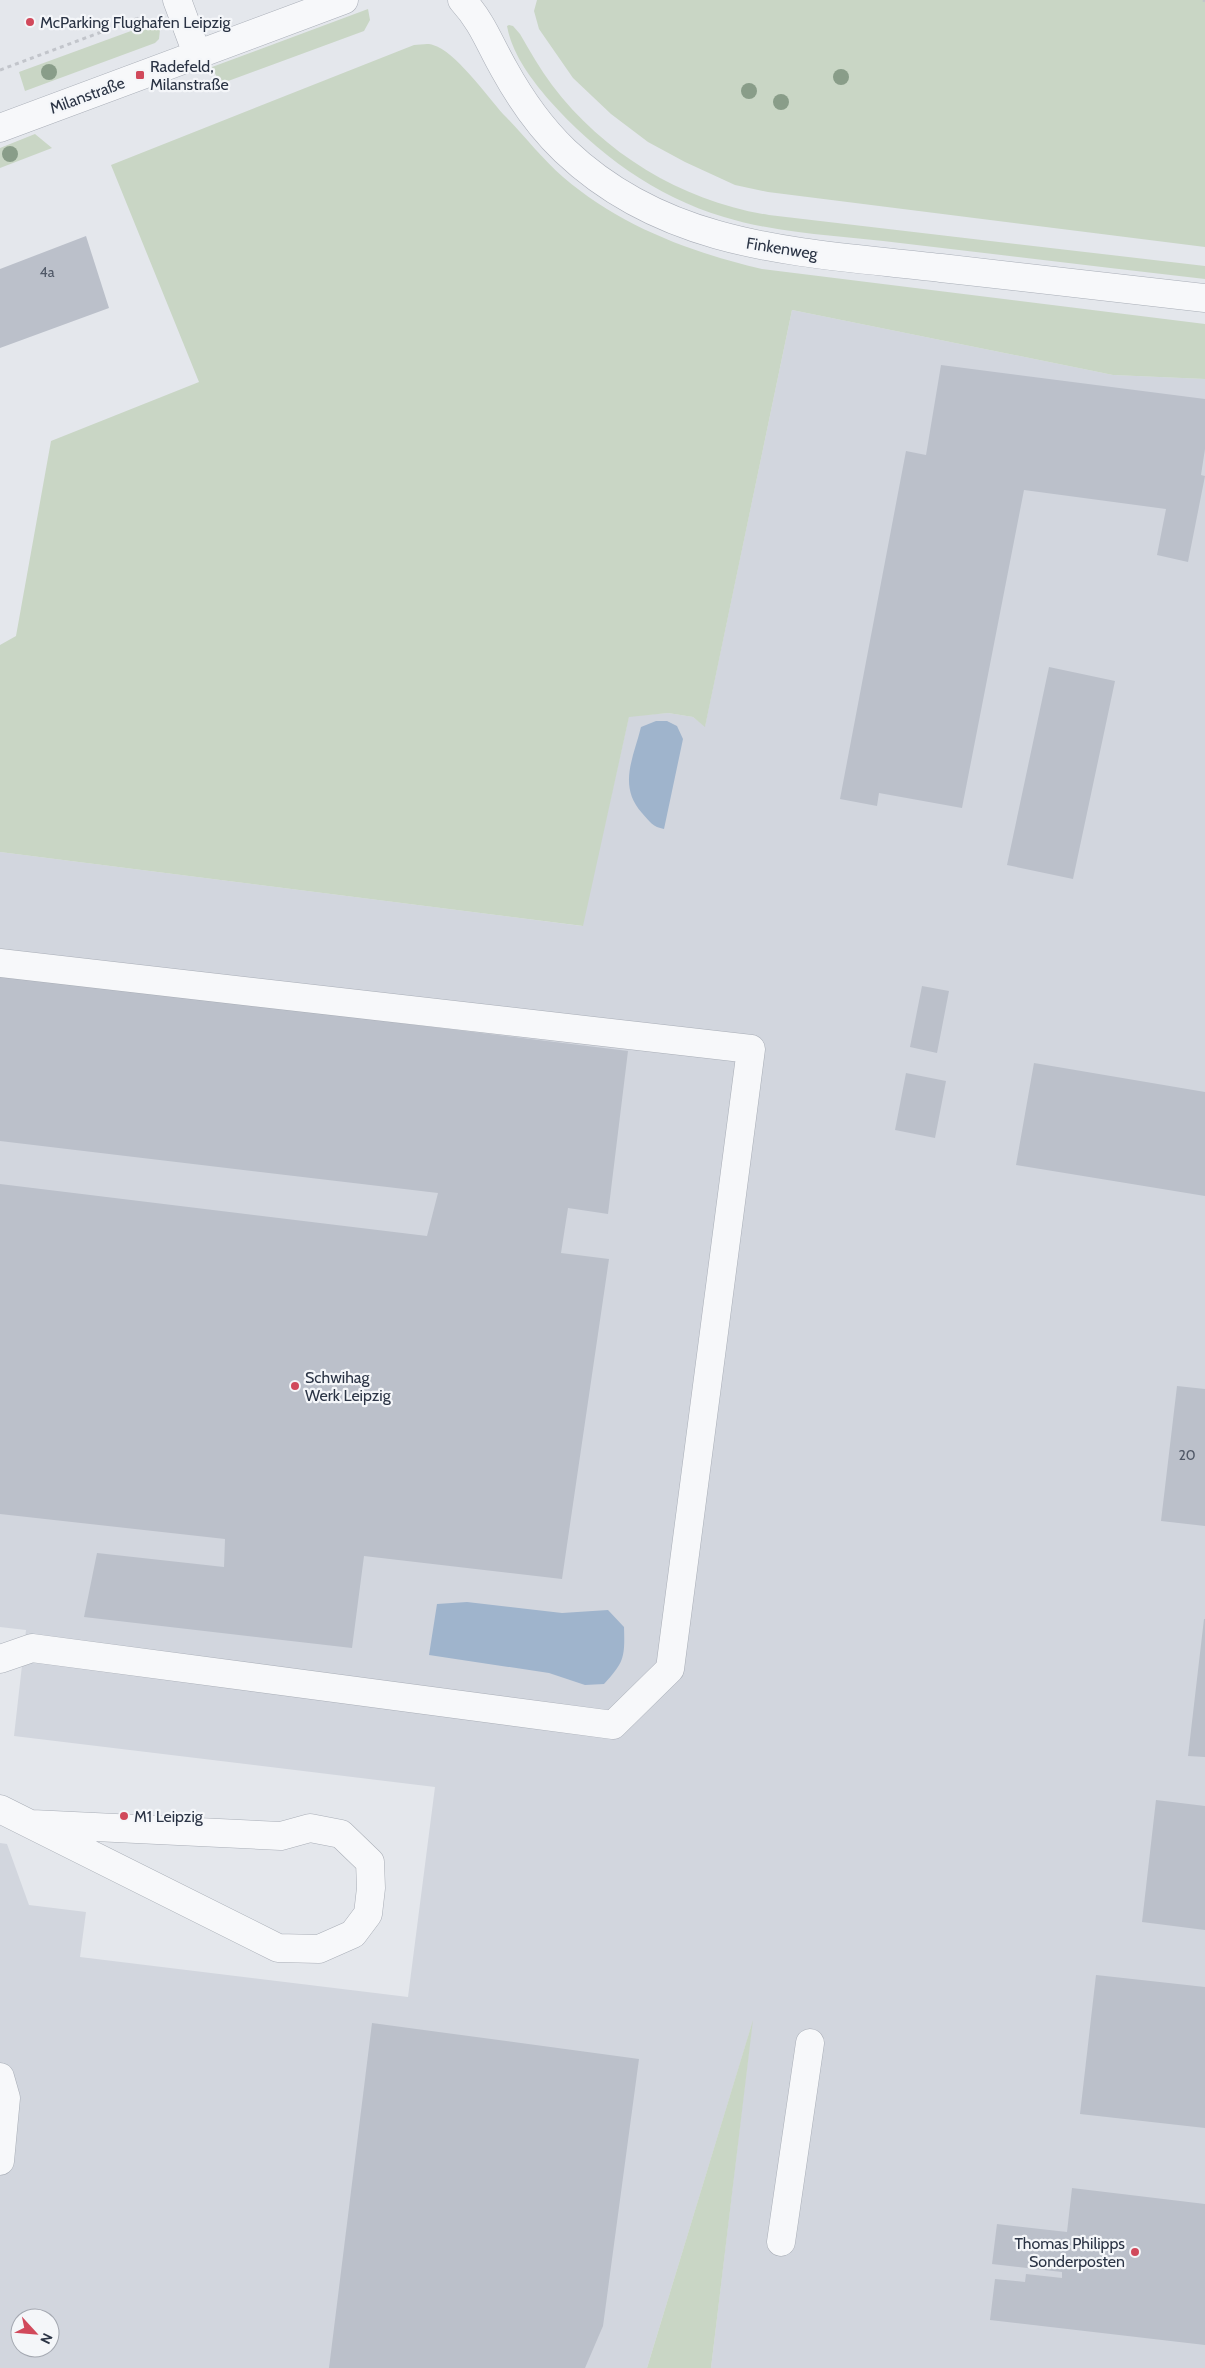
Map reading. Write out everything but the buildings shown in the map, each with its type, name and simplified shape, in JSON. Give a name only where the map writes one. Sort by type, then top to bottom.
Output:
[{"type":"street","name":"Milanstraße","points":[[0,128],[344,0]]},
{"type":"street","name":"Finkenweg","points":[[462,0],[476,15],[503,68],[526,105],[564,151],[609,187],[656,214],[708,234],[779,249],[1205,298]]},
{"type":"street","points":[[178,2],[197,54]]},
{"type":"street","points":[[0,963],[751,1049],[670,1669],[613,1725],[32,1648],[0,1659]]},
{"type":"street","points":[[0,1809],[278,1948],[319,1949],[353,1934],[368,1914],[372,1888],[370,1862],[341,1834],[310,1828],[281,1836],[32,1824]]},
{"type":"street","points":[[781,2242],[810,2043]]},
{"type":"street","points":[[0,2077],[6,2098],[0,2161]]},
{"type":"path","points":[[0,70],[178,2]]},
{"type":"shaded area","points":[[792,310],[1113,375],[1205,379],[1205,2368],[711,2368],[752,2024],[647,2368],[0,2368],[0,1843],[7,1844],[29,1905],[86,1912],[80,1957],[408,1997],[435,1787],[14,1736],[26,1630],[0,1627],[0,852],[582,926],[629,716],[668,713],[693,717],[705,726]]},
{"type":"green space","points":[[537,0],[1205,0],[1205,247],[768,192],[735,185],[685,162],[648,142],[611,114],[573,78],[539,29],[534,11]]},
{"type":"green space","points":[[368,9],[370,20],[364,31],[220,84],[212,67]]},
{"type":"green space","points":[[161,20],[159,39],[155,43],[25,91],[19,72]]},
{"type":"green space","points":[[507,26],[513,26],[520,34],[552,85],[596,133],[648,171],[707,199],[737,209],[769,215],[1205,266],[1205,279],[789,231],[745,223],[699,208],[675,198],[629,171],[607,155],[567,119],[542,92],[523,66],[513,46]]},
{"type":"green space","points":[[431,44],[451,56],[563,177],[608,210],[657,235],[709,254],[762,269],[1205,324],[1205,379],[1113,375],[792,310],[705,727],[693,717],[668,713],[629,717],[583,926],[0,852],[0,645],[16,636],[51,441],[199,382],[111,165],[414,45]]},
{"type":"green space","points":[[35,134],[52,148],[0,168],[0,148]]},
{"type":"green space","points":[[753,2020],[711,2368],[647,2368]]},
{"type":"water","points":[[656,721],[667,721],[677,726],[683,739],[664,829],[654,825],[642,813],[635,803],[629,782],[631,761],[641,727]]},
{"type":"water","points":[[467,1602],[562,1613],[608,1610],[624,1627],[622,1659],[616,1670],[604,1684],[585,1685],[549,1673],[429,1655],[437,1604]]},
{"type":"place","name":"McParking Flughafen Leipzig","points":[[30,22]]},
{"type":"place","name":"Radefeld, Milanstraße","points":[[140,75]]},
{"type":"place","name":"Schwihag Werk Leipzig","points":[[295,1386]]},
{"type":"place","name":"M1 Leipzig","points":[[124,1816]]},
{"type":"place","name":"Thomas Philipps Sonderposten","points":[[1135,2252]]}]
